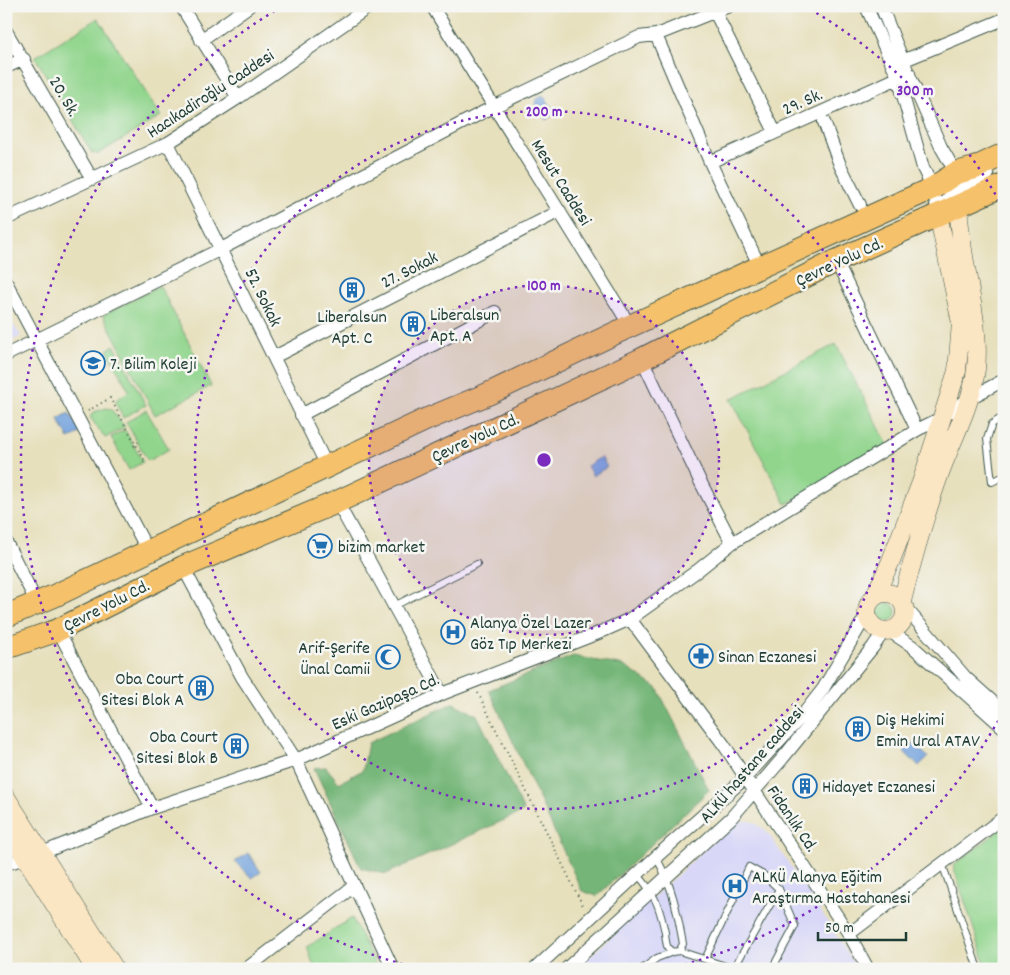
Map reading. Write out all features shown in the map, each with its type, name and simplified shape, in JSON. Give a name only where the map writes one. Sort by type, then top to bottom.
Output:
[{"type":"highway","points":[[952,196],[975,168],[1004,154]]},
{"type":"highway","points":[[952,196],[1004,185]]},
{"type":"highway","name":"Çevre Yolu Cd.","points":[[6,616],[426,420],[488,394],[630,326],[932,188],[952,196]]},
{"type":"highway","name":"Çevre Yolu Cd.","points":[[6,648],[58,630],[183,567],[337,502],[642,358],[836,261],[952,196]]},
{"type":"street","points":[[181,6],[238,98]]},
{"type":"street","points":[[201,40],[250,6]]},
{"type":"street","name":"Hacıkadiroğlu Caddesi","points":[[6,219],[168,143],[238,98],[370,6]]},
{"type":"street","name":"Mesut Caddesi","points":[[432,6],[630,326]]},
{"type":"street","points":[[6,354],[221,248],[493,107],[639,37],[656,35],[714,9],[729,6]]},
{"type":"street","points":[[866,6],[941,147],[952,196],[977,346],[976,370],[968,400],[939,475],[920,533],[903,603],[905,616],[901,624],[886,631]]},
{"type":"street","points":[[881,6],[901,69],[922,168],[932,188]]},
{"type":"street","points":[[714,9],[774,132]]},
{"type":"street","name":"29. Sk.","points":[[710,162],[1004,19]]},
{"type":"street","name":"20. Sk.","points":[[6,31],[92,179]]},
{"type":"street","points":[[656,35],[710,162],[760,267]]},
{"type":"street","points":[[6,68],[24,59]]},
{"type":"street","points":[[824,122],[840,165],[860,205]]},
{"type":"street","name":"52. Sokak","points":[[168,143],[327,466]]},
{"type":"street","points":[[952,196],[1004,167]]},
{"type":"street","points":[[535,969],[745,778],[801,717],[823,689],[867,614],[870,602],[890,563],[922,480],[957,371],[961,323],[952,196]]},
{"type":"street","name":"27. Sokak","points":[[274,357],[560,211]]},
{"type":"street","points":[[836,261],[918,430]]},
{"type":"street","points":[[6,282],[148,551]]},
{"type":"street","points":[[301,415],[495,312]]},
{"type":"street","points":[[642,358],[700,481],[732,543]]},
{"type":"street","name":"Eski Gazipaşa Cd.","points":[[6,864],[34,856],[152,808],[296,760],[442,694],[630,619],[697,571],[732,543],[1004,380]]},
{"type":"street","points":[[337,502],[442,694]]},
{"type":"street","points":[[6,542],[37,603]]},
{"type":"street","points":[[183,567],[242,677],[296,760],[393,969]]},
{"type":"street","points":[[874,597],[886,593],[897,596],[966,678],[1004,712]]},
{"type":"street","points":[[867,614],[872,626],[886,631],[912,646],[1004,728]]},
{"type":"street","name":"Fidanlık Cd.","points":[[630,619],[724,745],[849,934],[868,969]]},
{"type":"street","points":[[58,630],[152,808]]},
{"type":"street","name":"ALKÜ hastane caddesi","points":[[566,969],[731,818],[755,792],[886,631]]},
{"type":"street","points":[[6,797],[34,856],[95,969]]},
{"type":"street","points":[[849,934],[1004,817]]},
{"type":"street","points":[[6,827],[34,856],[115,969]]},
{"type":"street","points":[[246,969],[354,886]]},
{"type":"lane","points":[[1004,416],[992,424],[987,439],[992,482],[1004,476]]},
{"type":"lane","points":[[394,606],[477,564]]},
{"type":"lane","points":[[642,969],[657,958],[676,952],[683,944],[674,897],[667,877],[656,857]]},
{"type":"lane","points":[[942,863],[978,969]]},
{"type":"lane","points":[[705,959],[748,867],[765,876],[779,889],[795,926],[772,969]]},
{"type":"lane","points":[[638,875],[652,891],[660,907],[669,950],[735,968],[779,889]]},
{"type":"path","points":[[77,418],[110,398],[146,461]]},
{"type":"path","points":[[472,682],[589,918]]},
{"type":"shaded area","points":[[6,314],[21,336],[6,344]]},
{"type":"shaded area","name":"ALKÜ Alanya Eğitim Araştırma Hastahanesi","points":[[751,821],[766,830],[819,908],[857,969],[576,969],[732,824]]},
{"type":"green space","points":[[98,18],[161,116],[98,154],[92,153],[35,57]]},
{"type":"green space","points":[[160,286],[211,386],[155,415],[103,315]]},
{"type":"green space","points":[[836,344],[890,449],[786,504],[731,399]]},
{"type":"green space","points":[[114,345],[146,405],[123,418],[115,401],[129,391],[107,350]]},
{"type":"green space","points":[[106,408],[111,409],[125,427],[105,438],[90,417],[94,412]]},
{"type":"green space","points":[[146,410],[169,449],[148,461],[126,422]]},
{"type":"green space","points":[[125,430],[143,462],[129,470],[111,437]]},
{"type":"green space","points":[[887,603],[893,606],[896,612],[893,618],[887,621],[881,618],[878,612],[881,606]]},
{"type":"green space","points":[[573,656],[624,666],[657,688],[709,790],[597,896],[582,891],[489,690]]},
{"type":"green space","points":[[453,703],[477,715],[524,811],[386,874],[361,868],[314,768],[326,767],[339,783],[363,770],[368,743]]},
{"type":"green space","points":[[1004,827],[1004,969],[987,969],[953,866]]},
{"type":"green space","points":[[352,918],[378,969],[315,969],[307,947]]},
{"type":"water","points":[[542,96],[556,113],[546,120],[535,103],[536,99]]},
{"type":"water","points":[[69,413],[81,432],[69,439],[58,419]]},
{"type":"water","points":[[601,457],[607,467],[593,476],[587,466]]},
{"type":"water","points":[[912,742],[928,757],[919,766],[903,751]]},
{"type":"water","points":[[248,853],[261,872],[252,878],[235,862]]},
{"type":"place","name":"Liberalsun Apt. C","points":[[352,290]]},
{"type":"place","name":"Liberalsun Apt. A","points":[[413,324]]},
{"type":"place","name":"7. Bilim Koleji","points":[[93,363]]},
{"type":"place","name":"bizim market","points":[[320,546]]},
{"type":"place","name":"Alanya Özel Lazer Göz Tıp Merkezi","points":[[453,632]]},
{"type":"place","name":"Sinan Eczanesi","points":[[701,656]]},
{"type":"place","name":"Arif-Şerife Ünal Camii","points":[[388,657]]},
{"type":"place","name":"Oba Court Sitesi Blok A","points":[[201,688]]},
{"type":"place","name":"Diş Hekimi Emin Ural ATAV","points":[[858,729]]},
{"type":"place","name":"Oba Court Sitesi Blok B","points":[[236,746]]},
{"type":"place","name":"Hidayet Eczanesi","points":[[805,786]]},
{"type":"place","name":"ALKÜ Alanya Eğitim Araştırma Hastahanesi","points":[[735,886]]}]
